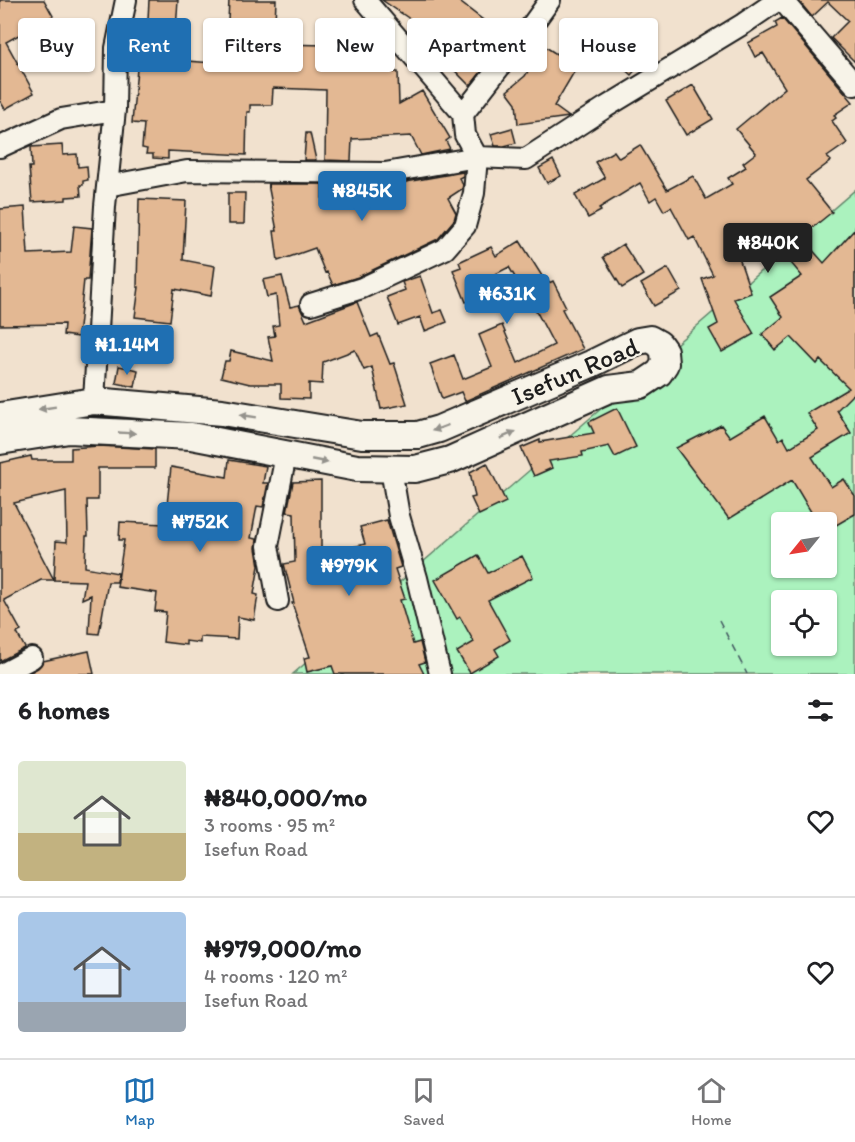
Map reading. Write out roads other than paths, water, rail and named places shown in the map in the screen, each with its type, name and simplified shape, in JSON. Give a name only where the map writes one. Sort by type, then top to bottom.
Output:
[{"type":"street","points":[[94,401],[107,186],[115,110],[116,48],[126,0]]},
{"type":"street","points":[[311,304],[362,288],[445,249],[465,226],[474,193],[477,157],[465,135],[463,114],[365,0]]},
{"type":"street","points":[[463,114],[550,0]]},
{"type":"street","points":[[107,186],[187,171],[385,173],[477,157],[526,159],[780,0],[855,86]]},
{"type":"street","points":[[0,147],[61,119],[115,110]]},
{"type":"street","name":"Isefun Road","points":[[0,416],[94,401],[222,412],[362,435],[418,435],[450,424],[591,364],[638,341],[650,339],[659,344],[664,351],[665,364],[659,373],[641,386],[609,389],[450,460],[415,469],[357,468],[191,436],[69,429],[0,441]]},
{"type":"street","points":[[278,601],[268,546],[286,454]]},
{"type":"street","points":[[391,469],[399,516],[417,578],[440,674]]},
{"type":"street","points":[[2,674],[32,658]]}]
